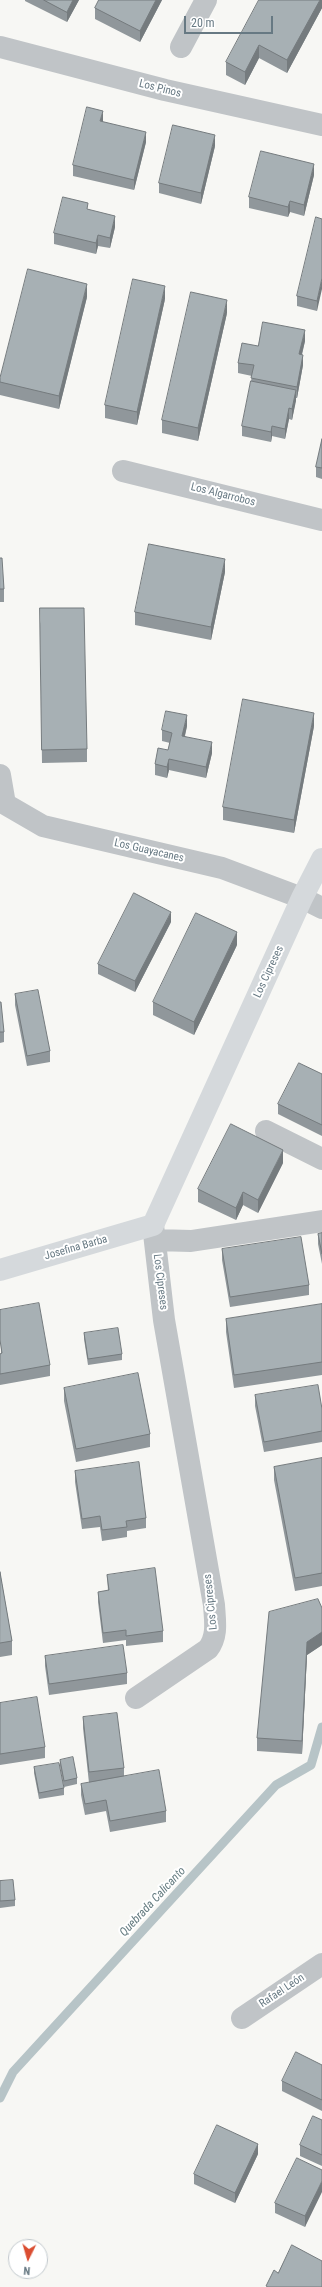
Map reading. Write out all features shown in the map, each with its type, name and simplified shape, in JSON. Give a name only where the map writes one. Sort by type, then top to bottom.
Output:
[{"type":"street","points":[[181,47],[206,0]]},
{"type":"street","name":"Los Pinos","points":[[0,47],[165,90],[322,126]]},
{"type":"street","name":"Los Algarrobos","points":[[124,471],[322,520]]},
{"type":"street","name":"Los Guayacanes","points":[[0,775],[5,804],[43,826],[222,868],[302,898],[322,908]]},
{"type":"street","name":"Los Cipreses","points":[[136,1698],[208,1650],[214,1641],[215,1628],[214,1605],[164,1320],[154,1233],[302,898],[322,859]]},
{"type":"street","points":[[266,1131],[322,1159]]},
{"type":"street","points":[[154,1233],[191,1241],[322,1221]]},
{"type":"street","name":"Josefina Barba","points":[[0,1270],[154,1233]]},
{"type":"street","name":"Rafael León","points":[[242,2018],[322,1964]]},
{"type":"building","points":[[44,0],[73,0],[67,12]]},
{"type":"building","points":[[99,0],[156,0],[140,31],[95,8]]},
{"type":"building","points":[[259,0],[320,0],[287,60],[259,45],[245,72],[226,62]]},
{"type":"building","points":[[87,107],[103,111],[100,121],[146,132],[134,180],[73,165]]},
{"type":"building","points":[[173,125],[215,135],[201,193],[159,183]]},
{"type":"building","points":[[261,151],[314,164],[304,205],[290,201],[288,207],[249,197]]},
{"type":"building","points":[[63,197],[88,203],[87,209],[115,216],[110,238],[98,235],[96,243],[54,233]]},
{"type":"building","points":[[316,217],[322,219],[322,278],[317,301],[297,296]]},
{"type":"building","points":[[28,269],[87,284],[59,396],[0,382]]},
{"type":"building","points":[[133,279],[165,286],[137,412],[105,405]]},
{"type":"building","points":[[191,292],[227,300],[198,428],[162,420]]},
{"type":"building","points":[[263,322],[305,330],[299,354],[303,355],[297,387],[251,378],[254,365],[238,363],[242,343],[258,346]]},
{"type":"building","points":[[251,381],[296,390],[292,409],[289,408],[285,429],[272,426],[271,432],[242,426]]},
{"type":"building","points":[[322,439],[322,468],[316,467]]},
{"type":"building","points":[[149,544],[225,559],[211,627],[135,612]]},
{"type":"building","points":[[0,558],[2,558],[4,589],[0,589]]},
{"type":"building","points":[[40,608],[84,608],[87,749],[42,750]]},
{"type":"building","points":[[243,699],[314,713],[294,820],[223,807]]},
{"type":"building","points":[[166,711],[187,715],[182,736],[212,742],[206,767],[169,759],[167,767],[155,764],[158,748],[168,750],[172,733],[162,730]]},
{"type":"building","points":[[134,893],[171,912],[135,981],[98,964]]},
{"type":"building","points":[[196,913],[237,932],[194,1022],[153,1002]]},
{"type":"building","points":[[38,990],[50,1051],[27,1056],[15,994]]},
{"type":"building","points":[[1,1002],[4,1032],[0,1032]]},
{"type":"building","points":[[299,1063],[322,1074],[322,1125],[278,1104]]},
{"type":"building","points":[[231,1124],[283,1150],[258,1200],[243,1192],[236,1208],[198,1189]]},
{"type":"building","points":[[322,1233],[322,1254],[318,1234]]},
{"type":"building","points":[[301,1237],[309,1285],[230,1297],[222,1249]]},
{"type":"building","points":[[39,1303],[50,1365],[0,1374],[0,1354],[2,1353],[0,1340],[0,1310]]},
{"type":"building","points":[[322,1304],[322,1362],[234,1375],[226,1319]]},
{"type":"building","points":[[118,1328],[122,1354],[88,1359],[84,1333]]},
{"type":"building","points":[[138,1373],[150,1434],[76,1449],[64,1388]]},
{"type":"building","points":[[318,1385],[322,1409],[322,1431],[264,1442],[255,1395]]},
{"type":"building","points":[[322,1458],[322,1573],[295,1578],[274,1467]]},
{"type":"building","points":[[139,1462],[146,1518],[126,1521],[127,1527],[102,1530],[100,1516],[82,1519],[75,1471]]},
{"type":"building","points":[[155,1568],[163,1631],[126,1636],[126,1630],[103,1633],[98,1592],[109,1590],[107,1575]]},
{"type":"building","points":[[0,1572],[12,1641],[0,1643]]},
{"type":"building","points":[[318,1599],[322,1608],[322,1632],[307,1642],[302,1741],[257,1738],[269,1612]]},
{"type":"building","points":[[123,1645],[127,1673],[49,1684],[45,1656]]},
{"type":"building","points":[[37,1697],[45,1747],[0,1754],[0,1703]]},
{"type":"building","points":[[117,1713],[124,1768],[89,1772],[83,1717]]},
{"type":"building","points":[[73,1757],[77,1778],[64,1781],[60,1760]]},
{"type":"building","points":[[59,1763],[64,1788],[39,1793],[34,1767]]},
{"type":"building","points":[[159,1770],[166,1811],[110,1821],[106,1800],[85,1804],[81,1784]]},
{"type":"building","points":[[13,1880],[15,1900],[0,1901],[0,1881]]},
{"type":"building","points":[[296,2052],[322,2065],[322,2100],[282,2081]]},
{"type":"building","points":[[313,2116],[322,2120],[322,2155],[300,2145]]},
{"type":"building","points":[[217,2125],[258,2144],[235,2193],[194,2174]]},
{"type":"building","points":[[297,2158],[322,2170],[322,2181],[305,2216],[275,2203]]},
{"type":"building","points":[[292,2245],[322,2261],[322,2287],[266,2286],[274,2270],[278,2273]]},
{"type":"waterway","name":"Quebrada Calicanto","points":[[0,2098],[13,2072],[276,1785],[311,1765],[322,1727]]}]
